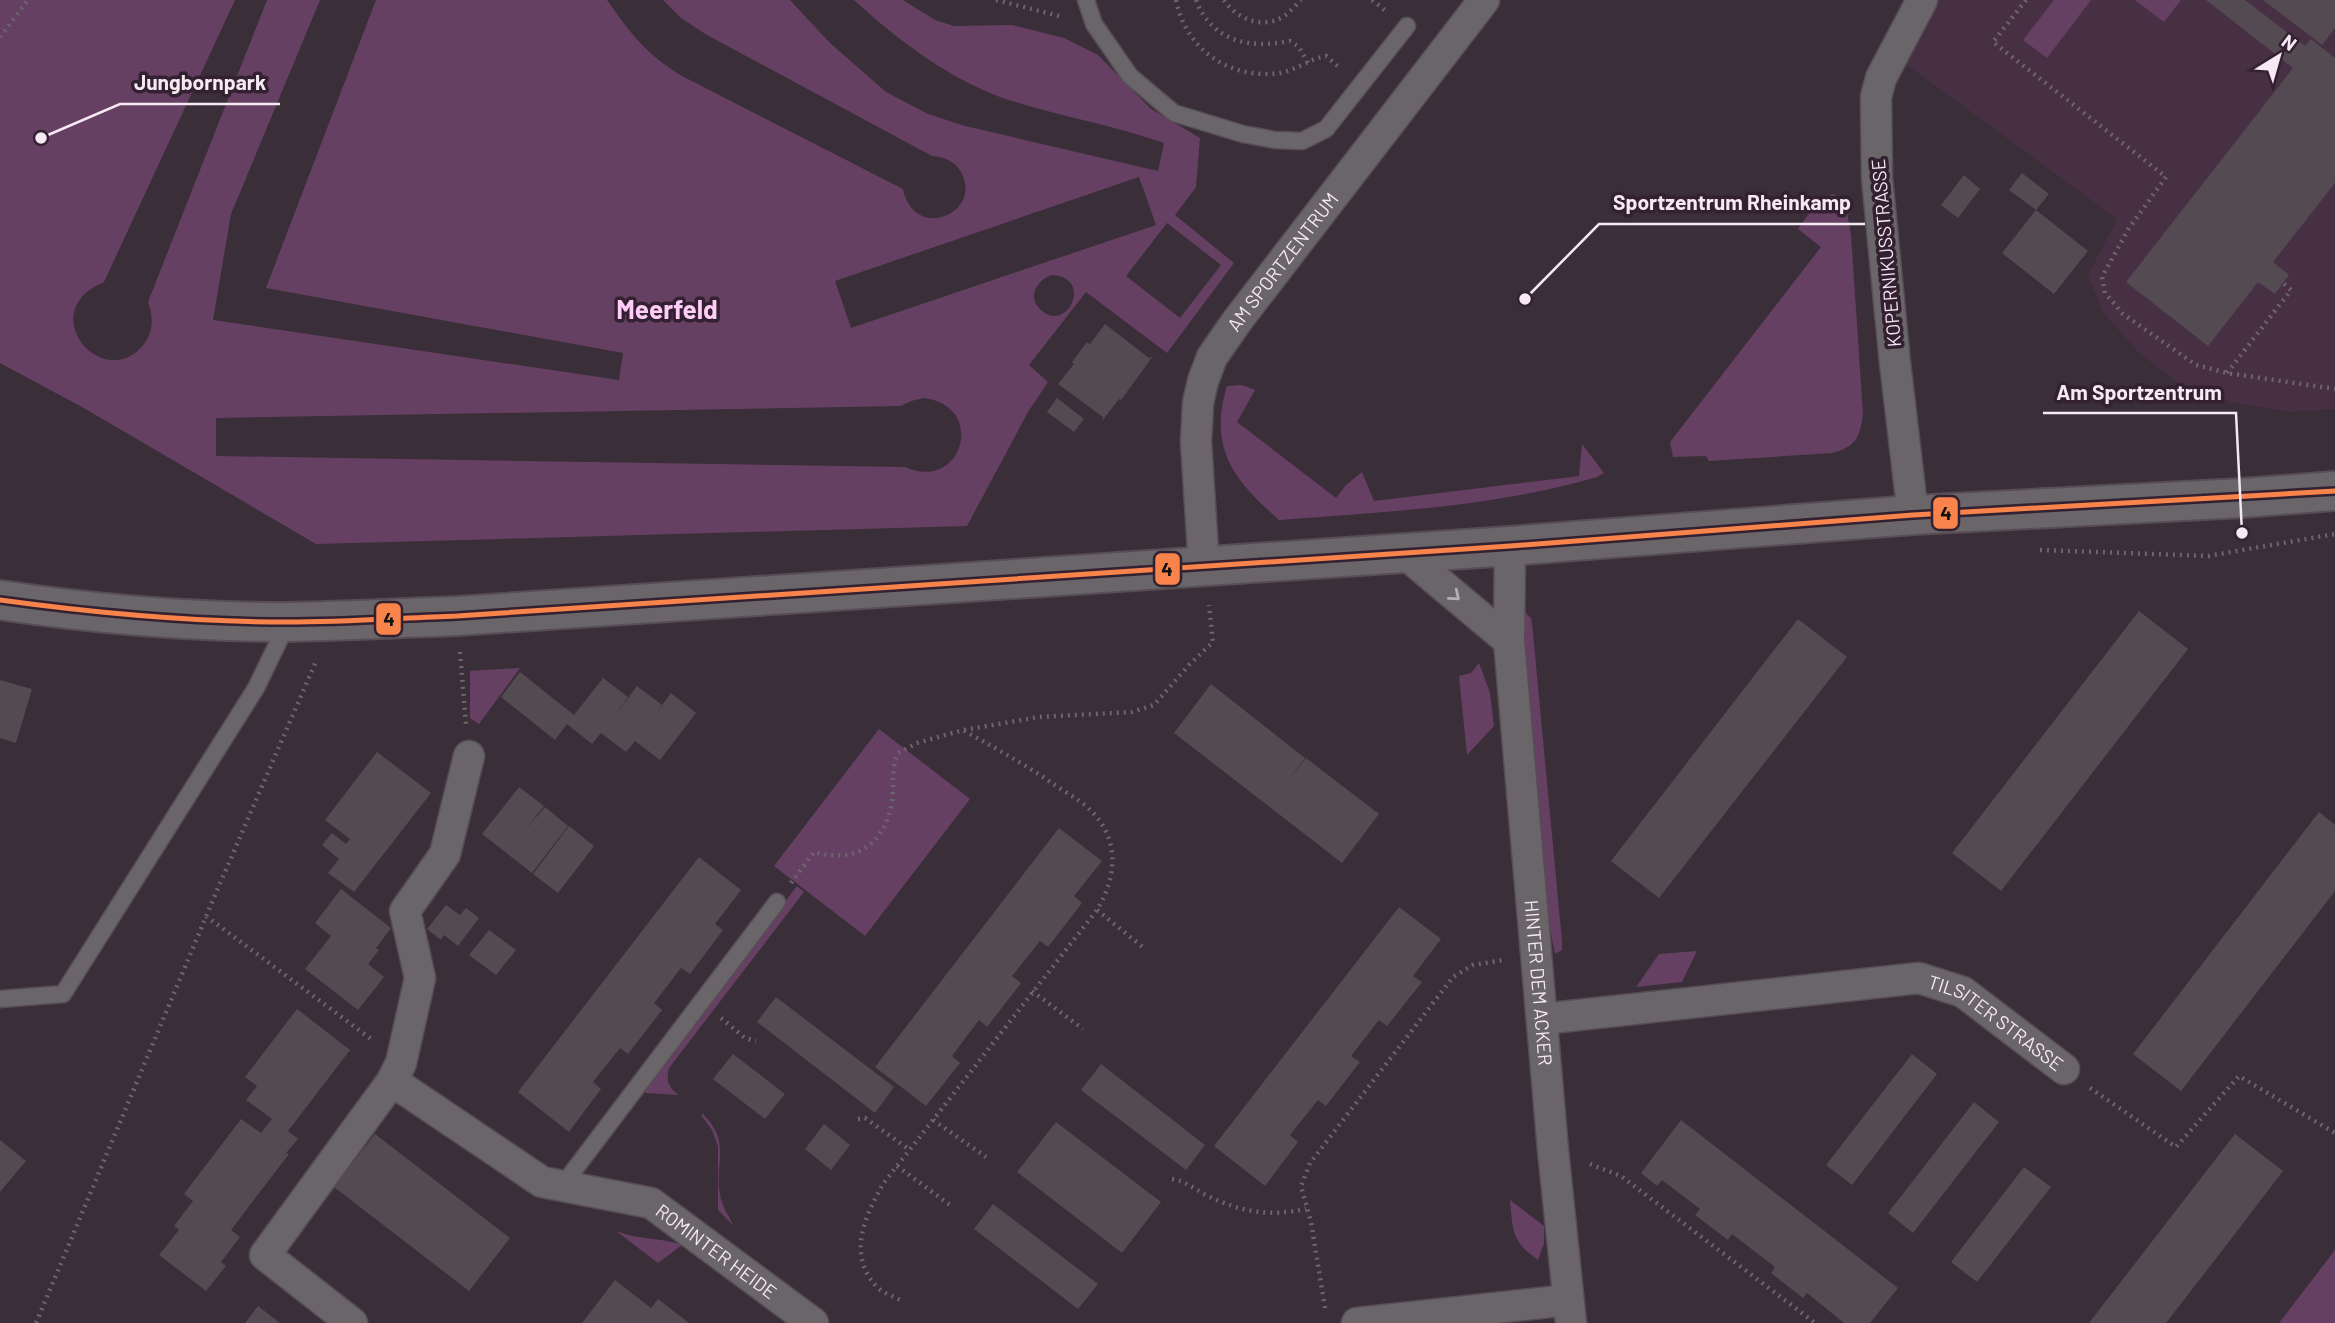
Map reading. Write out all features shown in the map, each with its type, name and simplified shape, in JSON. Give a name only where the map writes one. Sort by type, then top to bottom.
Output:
[{"type":"street","name":"AM SPORTZENTRUM","points":[[1204,567],[1195,426],[1199,396],[1212,357],[1484,0]]},
{"type":"street","name":"KOPERNIKUSSTRASSE","points":[[1913,515],[1877,178],[1876,97],[1881,78],[1922,0]]},
{"type":"street","points":[[0,600],[143,617],[288,622],[457,616],[1510,546],[1913,515],[2335,491]]},
{"type":"street","name":"HINTER DEM ACKER","points":[[1510,546],[1509,641],[1569,1312]]},
{"type":"street","points":[[1403,552],[1509,641]]},
{"type":"street","points":[[352,1323],[265,1255],[397,1072],[420,978],[405,911],[444,854],[469,756]]},
{"type":"street","name":"TILSITER STRASSE","points":[[1542,1019],[1919,978],[1963,992],[2064,1069]]},
{"type":"street","name":"ROMINTER HEIDE","points":[[397,1072],[542,1182],[651,1203],[813,1323]]},
{"type":"street","points":[[1357,1323],[1569,1312]]},
{"type":"lane","points":[[1086,0],[1094,24],[1130,76],[1174,113],[1243,134],[1302,141],[1326,129],[1406,26]]},
{"type":"lane","points":[[0,999],[63,994],[256,688],[288,622]]},
{"type":"lane","points":[[562,1186],[777,902]]},
{"type":"path","points":[[0,37],[27,0]]},
{"type":"path","points":[[996,0],[1094,24]]},
{"type":"path","points":[[1176,0],[1184,25],[1214,61],[1235,69],[1261,74],[1282,72],[1326,56],[1362,83]]},
{"type":"path","points":[[1196,0],[1203,16],[1223,35],[1247,44],[1290,41],[1299,47],[1308,63]]},
{"type":"path","points":[[1224,0],[1230,10],[1246,20],[1264,23],[1282,18],[1301,0]]},
{"type":"path","points":[[2026,0],[1993,42],[2166,177],[2129,228],[2102,277],[2105,293],[2123,314],[2196,365],[2227,373],[2335,389]]},
{"type":"path","points":[[2227,373],[2291,290],[2283,284]]},
{"type":"path","points":[[457,616],[469,756]]},
{"type":"path","points":[[36,1323],[206,916],[334,620]]},
{"type":"path","points":[[777,902],[814,852],[846,856],[867,848],[880,837],[893,799],[892,771],[898,753],[917,743],[963,730],[1039,717],[1132,712],[1154,705],[1188,665],[1213,642],[1211,621]]},
{"type":"path","points":[[900,1300],[878,1288],[865,1270],[859,1239],[868,1211],[883,1184],[1097,910],[1107,894],[1113,873],[1113,859],[1104,825],[1087,807],[1029,767],[963,730]]},
{"type":"path","points":[[1097,910],[1144,948]]},
{"type":"path","points":[[206,916],[397,1072]]},
{"type":"path","points":[[1325,1310],[1311,1222],[1301,1186],[1310,1163],[1453,977],[1474,965],[1536,955]]},
{"type":"path","points":[[1032,990],[1083,1029]]},
{"type":"path","points":[[701,1002],[745,1038],[755,1041]]},
{"type":"path","name":"TILSITER STRASSE","points":[[2064,1069],[2176,1147],[2239,1076],[2335,1133]]},
{"type":"path","points":[[858,1119],[865,1118],[910,1150]]},
{"type":"path","points":[[933,1120],[986,1157]]},
{"type":"path","points":[[1553,1150],[1621,1176],[1815,1323]]},
{"type":"path","points":[[897,1166],[950,1205]]},
{"type":"path","points":[[1172,1179],[1184,1181],[1204,1194],[1244,1210],[1269,1214],[1306,1209]]},
{"type":"shaded area","points":[[0,0],[235,0],[104,282],[83,295],[74,312],[74,328],[82,343],[95,355],[111,360],[128,357],[144,344],[150,334],[152,318],[148,302],[267,0],[320,0],[231,214],[213,320],[619,380],[623,353],[266,288],[376,0],[607,0],[640,42],[669,68],[903,189],[910,205],[920,215],[932,218],[945,216],[956,210],[963,200],[966,187],[956,165],[932,156],[707,35],[681,18],[663,0],[790,0],[830,43],[886,92],[928,114],[965,126],[1158,171],[1164,143],[992,94],[929,60],[854,0],[903,0],[935,20],[954,26],[1012,25],[1064,38],[1098,55],[1151,109],[1200,138],[1196,187],[1175,215],[1234,263],[1167,353],[1086,292],[1029,365],[1048,382],[1028,412],[967,526],[316,544],[82,407],[0,363]],"holes":[[[1139,177],[1156,225],[851,328],[835,281]],[[1167,223],[1221,265],[1180,318],[1126,276]],[[1051,275],[1064,278],[1072,285],[1072,302],[1067,310],[1059,315],[1050,315],[1040,309],[1034,299],[1035,289]],[[924,398],[944,404],[956,416],[961,430],[960,445],[953,459],[941,468],[925,472],[905,467],[216,456],[216,418],[901,406]]]},
{"type":"shaded area","points":[[1930,0],[2335,0],[2335,409],[2290,412],[2231,402],[2182,386],[2138,352],[2103,312],[2088,275],[2117,219],[1899,59]]},
{"type":"shaded area","points":[[2054,0],[2091,0],[2047,58],[2023,40]]},
{"type":"shaded area","points":[[2135,0],[2181,0],[2164,22]]},
{"type":"shaded area","points":[[1834,194],[1845,202],[1851,234],[1863,414],[1855,440],[1847,448],[1832,453],[1709,461],[1706,456],[1673,457],[1670,442],[1821,247],[1798,229],[1818,204]]},
{"type":"shaded area","points":[[1242,385],[1255,390],[1237,422],[1336,498],[1346,485],[1362,472],[1374,501],[1579,476],[1582,444],[1604,473],[1558,487],[1480,502],[1279,520],[1238,477],[1223,446],[1222,408],[1227,386]]},
{"type":"shaded area","points":[[1524,611],[1532,623],[1562,941],[1562,950],[1555,954],[1550,929],[1520,631]]},
{"type":"shaded area","points":[[1479,663],[1490,693],[1494,726],[1467,755],[1459,676],[1471,673]]},
{"type":"shaded area","points":[[520,668],[479,724],[470,718],[470,671]]},
{"type":"shaded area","points":[[879,729],[970,799],[865,936],[774,866]]},
{"type":"shaded area","points":[[797,886],[804,892],[669,1068],[669,1083],[679,1095],[646,1093],[643,1087]]},
{"type":"shaded area","points":[[1697,951],[1682,982],[1636,987],[1659,954]]},
{"type":"shaded area","points":[[701,1115],[712,1124],[720,1144],[720,1195],[733,1225],[718,1210],[718,1146],[712,1130]]},
{"type":"shaded area","points":[[1510,1200],[1544,1226],[1544,1244],[1538,1260],[1518,1241]]},
{"type":"shaded area","points":[[616,1231],[632,1236],[682,1245],[658,1263]]},
{"type":"shaded area","points":[[2335,1250],[2335,1323],[2279,1323]]},
{"type":"building","points":[[2206,0],[2245,0],[2305,46],[2311,39],[2335,58],[2335,183],[2273,262],[2289,275],[2275,294],[2258,282],[2208,346],[2126,282],[2293,68]]},
{"type":"building","points":[[2263,0],[2335,0],[2335,28],[2322,45]]},
{"type":"building","points":[[2022,173],[2049,194],[2036,210],[2009,190]]},
{"type":"building","points":[[1964,175],[1980,189],[1958,218],[1941,205]]},
{"type":"building","points":[[2036,210],[2088,251],[2054,294],[2002,253]]},
{"type":"building","points":[[1105,324],[1149,358],[1153,356],[1102,421],[1103,417],[1058,384],[1087,342],[1090,344]]},
{"type":"building","points":[[1057,398],[1084,419],[1074,432],[1047,412]]},
{"type":"building","points":[[2139,611],[2188,649],[2001,891],[1952,853]]},
{"type":"building","points":[[1798,619],[1847,657],[1659,898],[1611,861]]},
{"type":"building","points":[[520,672],[574,715],[603,678],[628,697],[614,717],[637,686],[662,705],[648,725],[671,693],[696,713],[660,760],[635,741],[626,752],[601,733],[592,744],[567,724],[555,740],[501,697]]},
{"type":"building","points":[[0,680],[32,689],[16,743],[0,738]]},
{"type":"building","points":[[1211,684],[1305,758],[1287,782],[1306,758],[1379,814],[1342,863],[1174,733]]},
{"type":"building","points":[[377,752],[431,793],[354,892],[328,873],[339,859],[322,845],[332,833],[346,844],[350,839],[325,820]]},
{"type":"building","points":[[519,787],[544,806],[525,830],[545,807],[568,826],[532,873],[482,834]]},
{"type":"building","points":[[2319,812],[2335,825],[2335,891],[2181,1091],[2133,1054]]},
{"type":"building","points":[[569,826],[594,846],[558,893],[533,874]]},
{"type":"building","points":[[1059,828],[1102,861],[1074,896],[1082,903],[1048,947],[1040,941],[1012,976],[1021,983],[987,1027],[979,1020],[952,1056],[960,1063],[926,1106],[875,1067]]},
{"type":"building","points":[[699,857],[741,890],[715,924],[723,930],[690,974],[681,968],[654,1003],[662,1010],[628,1054],[620,1048],[593,1082],[601,1089],[569,1132],[518,1092]]},
{"type":"building","points":[[341,889],[391,928],[368,964],[384,977],[358,1010],[305,969],[331,936],[315,923]]},
{"type":"building","points":[[446,905],[460,915],[466,908],[479,918],[458,946],[444,935],[441,940],[427,929]]},
{"type":"building","points":[[1399,907],[1441,939],[1413,976],[1422,982],[1387,1026],[1379,1020],[1351,1056],[1360,1062],[1326,1106],[1318,1100],[1290,1135],[1298,1142],[1265,1186],[1214,1146]]},
{"type":"building","points":[[489,930],[516,950],[496,975],[469,955]]},
{"type":"building","points":[[776,997],[894,1087],[875,1113],[757,1022]]},
{"type":"building","points":[[297,1009],[350,1050],[288,1131],[298,1139],[231,1230],[240,1237],[221,1262],[226,1266],[206,1291],[159,1255],[179,1230],[174,1226],[193,1201],[184,1194],[241,1119],[261,1133],[272,1119],[246,1100],[257,1086],[245,1077]]},
{"type":"building","points":[[733,1054],[785,1094],[765,1119],[713,1079]]},
{"type":"building","points":[[1912,1054],[1937,1074],[1852,1185],[1826,1165]]},
{"type":"building","points":[[1101,1064],[1205,1145],[1186,1170],[1081,1090]]},
{"type":"building","points":[[1974,1102],[1999,1122],[1913,1233],[1888,1213]]},
{"type":"building","points":[[1681,1120],[1898,1288],[1870,1323],[1844,1323],[1807,1293],[1803,1298],[1771,1273],[1775,1267],[1732,1234],[1728,1240],[1695,1215],[1700,1209],[1662,1180],[1657,1186],[1641,1173]]},
{"type":"building","points":[[1056,1122],[1161,1202],[1122,1253],[1017,1172]]},
{"type":"building","points":[[824,1124],[850,1145],[831,1170],[805,1149]]},
{"type":"building","points":[[375,1134],[510,1238],[469,1291],[334,1187]]},
{"type":"building","points":[[2235,1134],[2283,1171],[2221,1252],[2166,1323],[2089,1323]]},
{"type":"building","points":[[0,1140],[26,1161],[0,1192]]},
{"type":"building","points":[[2024,1167],[2051,1187],[1977,1282],[1951,1262]]},
{"type":"building","points":[[993,1204],[1098,1284],[1078,1309],[974,1229]]},
{"type":"building","points":[[615,1280],[651,1308],[658,1299],[689,1323],[582,1323]]},
{"type":"building","points":[[258,1306],[280,1323],[245,1323]]},
{"type":"transit line","name":"4","points":[[0,600],[107,613],[251,622],[457,616],[1510,546],[1913,515],[2335,491]]},
{"type":"place","name":"Jungbornpark","points":[[41,138]]},
{"type":"place","name":"Sportzentrum Rheinkamp","points":[[1525,299]]},
{"type":"place","name":"Am Sportzentrum","points":[[2242,533]]},
{"type":"district","name":"Meerfeld","points":[[667,310]]}]
